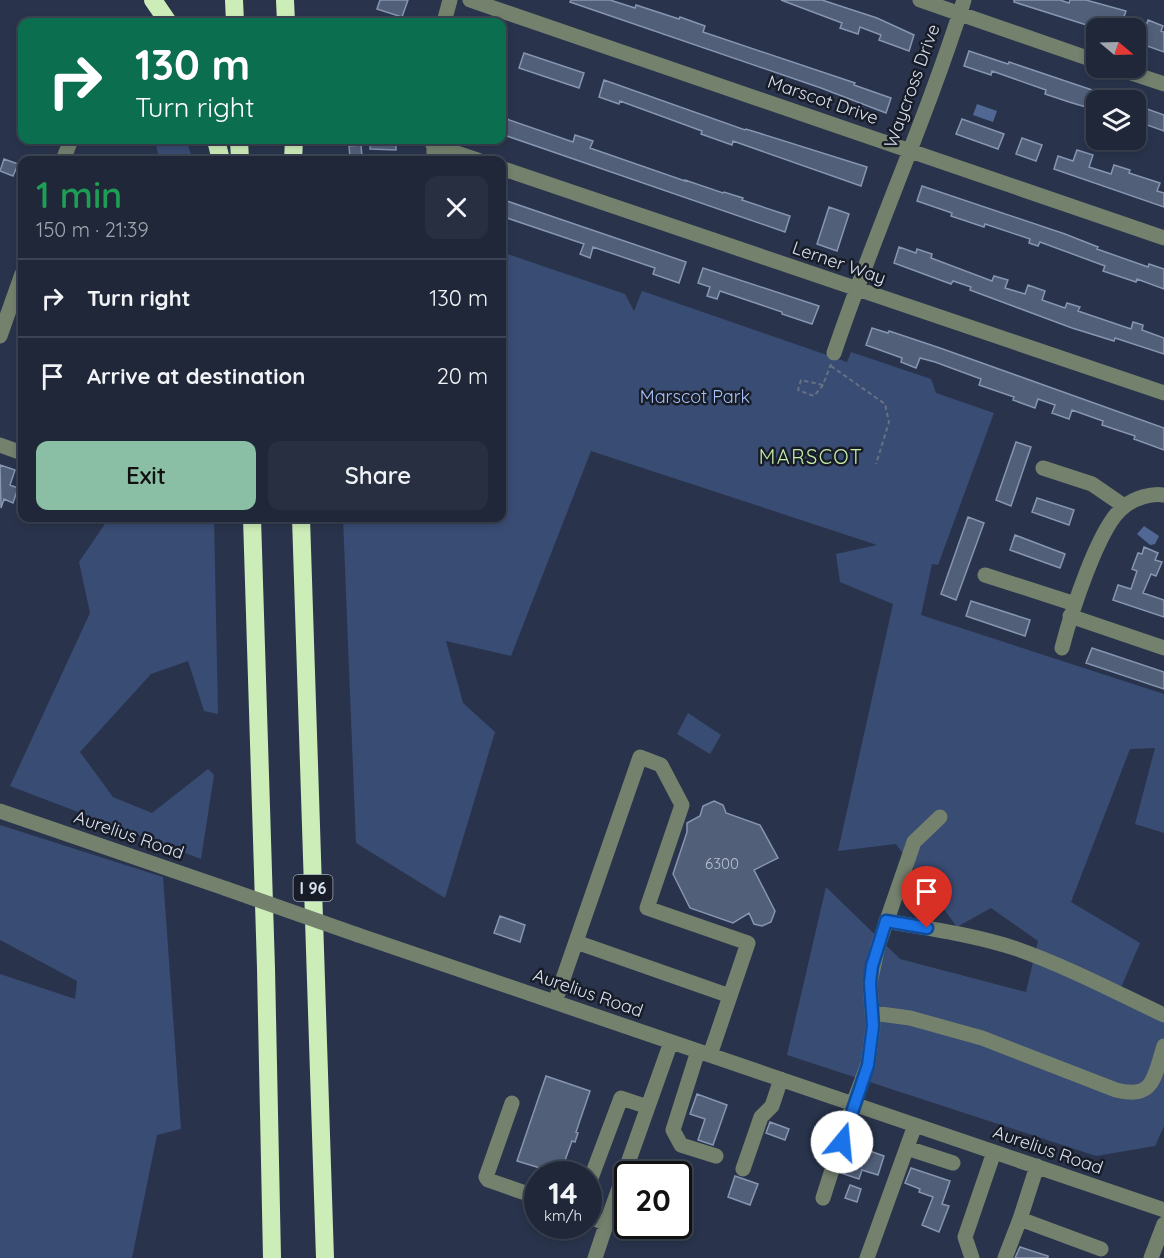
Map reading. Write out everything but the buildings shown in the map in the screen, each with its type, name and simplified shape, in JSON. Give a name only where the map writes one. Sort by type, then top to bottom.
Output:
[{"type":"highway","points":[[153,0],[165,18]]},
{"type":"highway","points":[[234,0],[235,18]]},
{"type":"highway","points":[[285,0],[286,18]]},
{"type":"highway","points":[[297,0],[297,18]]},
{"type":"highway","points":[[252,522],[266,968],[272,1258]]},
{"type":"highway","name":"I 96","points":[[302,522],[324,1258]]},
{"type":"street","points":[[445,18],[450,0]]},
{"type":"street","name":"Marscot Drive","points":[[470,0],[1164,238]]},
{"type":"street","points":[[920,0],[962,7],[1086,57]]},
{"type":"street","name":"Waycross Drive","points":[[832,359],[855,289],[910,151],[962,7]]},
{"type":"street","points":[[1146,78],[1164,84]]},
{"type":"street","points":[[434,148],[463,156]]},
{"type":"street","name":"Lerner Way","points":[[506,170],[1164,393]]},
{"type":"street","points":[[0,336],[18,285]]},
{"type":"street","points":[[0,445],[18,452]]},
{"type":"street","points":[[1043,468],[1092,484],[1124,506]]},
{"type":"street","points":[[1062,648],[1073,610],[1108,525],[1124,506],[1155,494],[1164,495]]},
{"type":"street","points":[[985,575],[1164,648]]},
{"type":"street","points":[[555,1002],[640,757],[661,765],[682,805],[647,908],[748,943],[730,996],[673,1130],[681,1145],[716,1156]]},
{"type":"street","name":"Aurelius Road","points":[[0,811],[1164,1210]]},
{"type":"street","points":[[824,1198],[853,1104],[868,1065],[873,1026],[870,996],[872,966],[914,842],[940,817]]},
{"type":"street","points":[[886,921],[947,932],[1015,949],[1053,963],[1164,1015]]},
{"type":"street","points":[[576,942],[730,996]]},
{"type":"street","points":[[873,1013],[910,1018],[982,1038],[1131,1094],[1142,1093],[1149,1086],[1154,1078],[1164,1046]]},
{"type":"street","points":[[595,1258],[671,1042]]},
{"type":"street","points":[[743,1168],[761,1117],[772,1107],[781,1079]]},
{"type":"street","points":[[597,1161],[621,1098],[648,1107]]},
{"type":"street","points":[[512,1103],[486,1177],[488,1180],[524,1192]]},
{"type":"street","points":[[867,1258],[915,1125]]},
{"type":"street","points":[[907,1148],[953,1163]]},
{"type":"street","points":[[972,1258],[966,1237],[994,1152]]},
{"type":"street","points":[[1005,1258],[1036,1166]]},
{"type":"street","points":[[1020,1219],[1101,1249]]},
{"type":"street","points":[[602,1221],[607,1222]]},
{"type":"street","points":[[1151,1258],[1164,1224]]},
{"type":"path","points":[[823,385],[801,380],[798,390],[813,396],[823,385],[832,359],[885,404],[889,422],[876,464]]},
{"type":"green space","points":[[156,144],[187,144],[192,156],[158,156]]},
{"type":"green space","name":"Marscot Park","points":[[506,254],[625,294],[634,311],[642,291],[847,362],[851,352],[931,379],[936,393],[994,413],[938,565],[932,564],[921,615],[1164,694],[1164,833],[1135,824],[1155,748],[1130,749],[1071,902],[1140,943],[1120,990],[1164,1017],[1164,1126],[1155,1146],[1096,1156],[787,1055],[826,887],[900,959],[1026,992],[1038,941],[991,908],[957,927],[896,844],[838,851],[893,604],[840,582],[836,554],[877,545],[591,451],[511,656],[446,641],[463,703],[495,732],[445,898],[356,843],[343,522],[506,522]]},
{"type":"green space","points":[[106,522],[214,522],[218,714],[204,711],[188,661],[151,674],[80,752],[113,797],[152,813],[208,769],[214,775],[201,859],[10,786],[90,613],[79,562]]},
{"type":"green space","points":[[688,713],[721,735],[710,754],[677,734]]},
{"type":"green space","points":[[0,825],[163,877],[181,1129],[157,1135],[132,1258],[0,1258],[0,974],[75,999],[77,981],[0,940]]},
{"type":"shaded area","points":[[977,104],[997,111],[993,122],[973,115]]},
{"type":"shaded area","points":[[1144,526],[1159,536],[1155,544],[1150,545],[1137,534]]},
{"type":"district","name":"MARSCOT","points":[[811,457]]},
{"type":"route","points":[[842,1142],[868,1065],[873,1026],[870,996],[872,966],[886,921],[927,928]]}]
